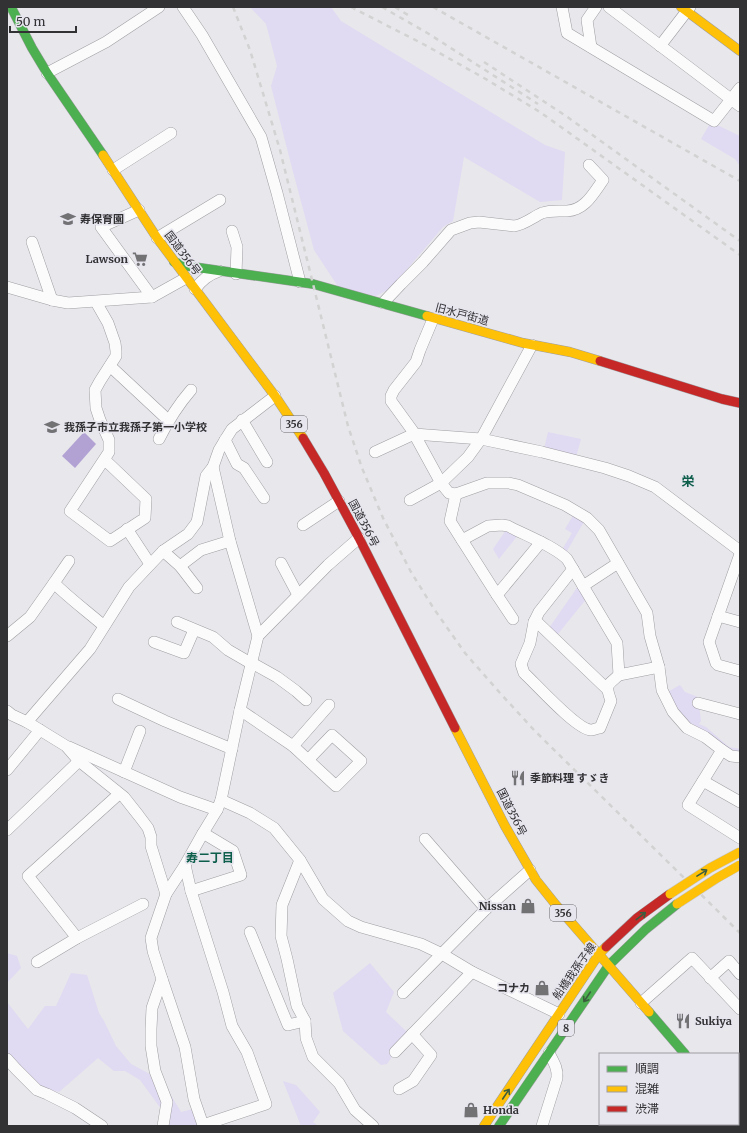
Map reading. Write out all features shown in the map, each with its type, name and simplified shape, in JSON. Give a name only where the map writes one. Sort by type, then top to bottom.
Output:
[{"type":"main road","name":"国道356号","points":[[9,7],[47,73],[157,238],[275,396],[306,442],[359,538],[505,826],[536,880],[684,1053]]},
{"type":"main road","points":[[686,8],[740,51]]},
{"type":"main road","name":"旧水戸街道","points":[[174,262],[187,266],[236,274],[313,284],[383,303],[433,319],[532,345],[570,352],[722,399],[740,403]]},
{"type":"main road","name":"船橋我孫子線","points":[[484,1126],[599,954],[638,918],[670,894],[710,868],[740,852]]},
{"type":"main road","name":"8","points":[[500,1126],[609,965],[646,929],[677,904],[740,865]]},
{"type":"street","points":[[47,73],[106,42],[158,7]]},
{"type":"street","points":[[183,7],[202,35],[261,137],[300,282]]},
{"type":"street","points":[[562,7],[567,33],[714,120],[736,103],[740,88]]},
{"type":"street","points":[[591,47],[587,20],[596,7]]},
{"type":"street","points":[[609,7],[736,103]]},
{"type":"street","points":[[660,46],[686,8]]},
{"type":"street","points":[[113,170],[171,133]]},
{"type":"street","points":[[383,303],[423,262],[451,230],[470,223],[479,222],[519,226],[542,213],[578,209],[583,206],[603,180],[589,165]]},
{"type":"street","points":[[157,238],[220,200]]},
{"type":"street","points":[[139,210],[101,227],[152,298]]},
{"type":"street","points":[[232,231],[237,247],[236,274]]},
{"type":"street","points":[[32,242],[52,300]]},
{"type":"street","points":[[195,288],[210,274],[219,271]]},
{"type":"street","points":[[7,287],[68,303],[96,302],[152,298],[186,278]]},
{"type":"street","points":[[96,302],[108,323],[115,343],[116,356],[95,390],[96,408],[109,440],[109,452],[70,511],[110,541],[145,518],[146,499],[105,460]]},
{"type":"street","points":[[433,319],[416,362],[394,390],[391,396],[391,401],[412,430],[441,483],[449,493],[456,494],[487,483],[509,483],[518,485],[558,502],[587,518],[599,530],[647,614],[650,636],[659,667],[662,690],[673,712],[687,728],[705,738],[731,756],[740,757]]},
{"type":"street","points":[[410,500],[441,483],[468,457],[481,439],[532,345]]},
{"type":"street","points":[[110,366],[168,420]]},
{"type":"street","points":[[159,438],[168,420],[191,390]]},
{"type":"street","points":[[27,722],[90,648],[129,587],[163,551],[188,534],[197,522],[206,476],[213,467],[224,440],[232,429],[242,420],[275,396]]},
{"type":"street","points":[[242,420],[267,462]]},
{"type":"street","points":[[375,452],[414,434],[481,439],[542,452],[605,468],[655,487],[740,552],[736,579],[718,616],[709,642],[718,665],[740,671]]},
{"type":"street","points":[[224,440],[238,464],[244,468],[264,498]]},
{"type":"street","points":[[185,865],[191,891],[223,992],[232,1026],[247,1052],[266,1104],[203,1124],[194,1099],[185,1047],[153,951],[151,938],[166,894],[185,865],[219,805],[258,636],[230,541],[213,467]]},
{"type":"street","points":[[456,494],[450,522],[513,619]]},
{"type":"street","points":[[303,525],[339,501]]},
{"type":"street","points":[[462,540],[488,526],[502,525],[508,526],[541,542],[564,556],[617,643],[620,675]]},
{"type":"street","points":[[128,529],[150,564]]},
{"type":"street","points":[[258,636],[328,565],[359,538]]},
{"type":"street","points":[[180,566],[201,550],[230,541]]},
{"type":"street","points":[[498,595],[541,542]]},
{"type":"street","points":[[163,551],[180,566],[197,588]]},
{"type":"street","points":[[7,636],[30,618],[69,561]]},
{"type":"street","points":[[281,562],[298,595]]},
{"type":"street","points":[[583,586],[618,563]]},
{"type":"street","points":[[534,622],[538,623],[607,689],[611,701],[600,728],[590,730],[582,727],[570,718],[524,673],[521,664],[530,643],[534,622],[539,612],[573,569]]},
{"type":"street","points":[[54,583],[104,626]]},
{"type":"street","points":[[718,616],[740,622]]},
{"type":"street","points":[[177,622],[213,637],[228,650],[277,677],[306,700]]},
{"type":"street","points":[[154,642],[184,653],[194,630]]},
{"type":"street","points":[[607,689],[608,686],[620,675],[659,667]]},
{"type":"street","points":[[118,700],[232,749]]},
{"type":"street","points":[[698,703],[740,714]]},
{"type":"street","points":[[293,746],[329,705]]},
{"type":"street","points":[[240,710],[293,746],[308,760],[336,786],[361,761],[332,735],[308,760]]},
{"type":"street","points":[[9,716],[27,722],[66,746],[180,797],[250,813],[274,828],[300,860],[323,899],[348,921],[361,927],[420,944],[442,954],[472,972],[559,1014]]},
{"type":"street","points":[[7,770],[40,730]]},
{"type":"street","points":[[124,772],[140,731]]},
{"type":"street","points":[[66,746],[79,761],[124,797],[148,828],[151,846],[166,894]]},
{"type":"street","points":[[722,750],[688,805],[740,838]]},
{"type":"street","points":[[7,830],[79,761]]},
{"type":"street","points":[[703,781],[740,802]]},
{"type":"street","points":[[77,938],[28,876],[119,794]]},
{"type":"street","points":[[191,891],[242,875],[233,851],[203,832]]},
{"type":"street","points":[[425,839],[486,909]]},
{"type":"street","points":[[300,860],[282,905],[281,936],[297,1006],[305,1021],[306,1038],[313,1057],[339,1083],[355,1110],[373,1126]]},
{"type":"street","points":[[403,993],[486,909],[530,870]]},
{"type":"street","points":[[37,962],[77,938],[143,904]]},
{"type":"street","points":[[250,932],[288,1024],[305,1021]]},
{"type":"street","points":[[641,1003],[692,958],[740,1009]]},
{"type":"street","points":[[710,978],[729,961],[740,974]]},
{"type":"street","points":[[395,1052],[472,972]]},
{"type":"street","points":[[162,979],[152,1008],[151,1046],[155,1071],[167,1102],[163,1126]]},
{"type":"street","points":[[398,1089],[413,1081],[431,1055],[412,1034]]},
{"type":"street","points":[[542,1126],[558,1073],[549,1053]]},
{"type":"street","points":[[7,1059],[11,1072],[37,1090],[75,1108],[102,1126]]},
{"type":"shaded area","points":[[250,7],[331,7],[341,21],[545,145],[565,152],[562,200],[540,202],[464,157],[453,221],[443,227],[391,288],[376,296],[339,288],[314,250],[271,86],[277,66],[266,24]]},
{"type":"shaded area","points":[[711,122],[740,136],[740,166],[735,159],[701,139]]},
{"type":"shaded area","points":[[84,432],[96,444],[75,468],[62,456]]},
{"type":"shaded area","points":[[548,432],[581,439],[576,457],[544,449]]},
{"type":"shaded area","points":[[574,514],[585,520],[564,556],[560,553],[572,533],[565,529]]},
{"type":"shaded area","points":[[506,530],[518,535],[499,559],[493,549]]},
{"type":"shaded area","points":[[581,582],[587,598],[554,639],[547,631]]},
{"type":"shaded area","points":[[680,685],[685,692],[698,697],[701,721],[699,724],[706,727],[729,747],[740,749],[740,757],[687,728],[664,694]]},
{"type":"shaded area","points":[[7,953],[17,956],[21,968],[7,983]]},
{"type":"shaded area","points":[[370,963],[394,992],[386,1012],[408,1033],[387,1064],[381,1065],[343,1031],[333,993]]},
{"type":"shaded area","points":[[71,973],[87,975],[99,1013],[116,1046],[131,1064],[148,1073],[167,1089],[181,1112],[193,1109],[212,1126],[168,1126],[170,1121],[140,1080],[125,1071],[114,1071],[98,1058],[59,1092],[41,1088],[7,1065],[7,1002],[28,1029],[45,1006],[56,1006]]},
{"type":"shaded area","points":[[283,1081],[296,1085],[320,1112],[313,1122],[318,1126],[301,1126]]},
{"type":"railway","points":[[233,7],[250,50],[280,150],[348,426],[362,468],[383,518],[411,572],[434,609],[465,653],[500,693],[534,730],[740,933]]},
{"type":"railway","points":[[351,7],[425,45],[540,112],[740,255]]},
{"type":"railway","points":[[382,7],[429,34],[538,104]]},
{"type":"railway","points":[[395,7],[408,15]]},
{"type":"railway","points":[[433,7],[740,181]]},
{"type":"railway","points":[[484,62],[566,116],[740,241]]},
{"type":"traffic: fast","points":[[11,7],[47,73],[103,155]]},
{"type":"traffic: fast","points":[[174,262],[187,266],[313,284],[427,316]]},
{"type":"traffic: fast","points":[[499,1126],[609,965],[646,929],[677,904]]},
{"type":"traffic: fast","points":[[649,1012],[684,1053]]},
{"type":"traffic: slow","points":[[681,7],[740,51]]},
{"type":"traffic: slow","points":[[103,155],[157,238],[275,396],[303,438]]},
{"type":"traffic: slow","points":[[427,316],[523,343],[570,352],[600,361]]},
{"type":"traffic: slow","points":[[455,728],[505,826],[536,880],[649,1012]]},
{"type":"traffic: slow","points":[[670,894],[710,868],[740,852]]},
{"type":"traffic: slow","points":[[677,904],[740,865]]},
{"type":"traffic: slow","points":[[484,1126],[599,954],[606,947]]},
{"type":"traffic: jam","points":[[600,361],[722,399],[740,403]]},
{"type":"traffic: jam","points":[[303,438],[324,473],[359,538],[455,728]]},
{"type":"traffic: jam","points":[[606,947],[637,918],[670,894]]},
{"type":"place","name":"寿保育園","points":[[68,219]]},
{"type":"place","name":"Lawson","points":[[140,259]]},
{"type":"place","name":"我孫子市立我孫子第一小学校","points":[[52,427]]},
{"type":"place","name":"季節料理 すゞき","points":[[518,778]]},
{"type":"place","name":"Nissan","points":[[528,906]]},
{"type":"place","name":"コナカ","points":[[542,988]]},
{"type":"place","name":"Sukiya","points":[[683,1021]]},
{"type":"place","name":"Honda","points":[[471,1110]]},
{"type":"district","name":"栄","points":[[688,481]]},
{"type":"district","name":"寿二丁目","points":[[210,857]]}]
